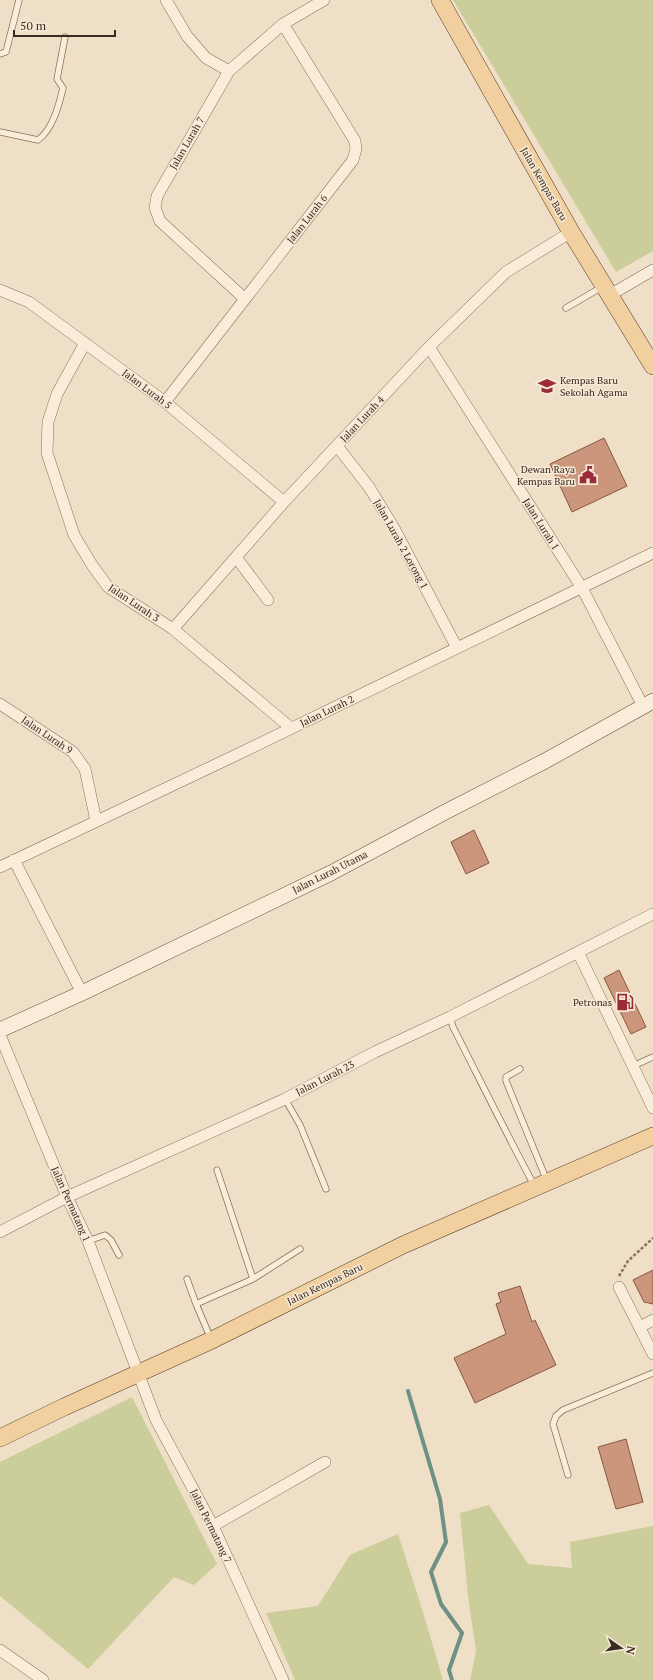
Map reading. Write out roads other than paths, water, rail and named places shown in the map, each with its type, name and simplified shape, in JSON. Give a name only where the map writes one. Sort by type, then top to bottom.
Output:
[{"type":"main road","name":"Jalan Kempas Baru","points":[[440,0],[571,232],[653,366]]},
{"type":"main road","name":"Jalan Kempas Baru","points":[[0,1438],[212,1340],[403,1246],[653,1136]]},
{"type":"street","points":[[166,0],[187,36],[201,53],[206,58],[229,70]]},
{"type":"street","name":"Jalan Lurah 7","points":[[245,299],[160,221],[155,208],[157,196],[229,70],[283,24],[324,0]]},
{"type":"street","name":"Jalan Lurah 6","points":[[165,402],[354,160],[356,149],[355,141],[283,24]]},
{"type":"street","name":"Jalan Lurah 4","points":[[173,629],[284,502],[429,347],[506,272],[571,232]]},
{"type":"street","points":[[607,290],[653,270]]},
{"type":"street","name":"Jalan Lurah 5","points":[[0,290],[29,302],[165,402],[284,502]]},
{"type":"street","name":"Jalan Lurah 3","points":[[85,343],[57,394],[48,422],[47,453],[74,535],[92,565],[108,587],[173,629],[291,728]]},
{"type":"street","name":"Jalan Lurah 1","points":[[429,347],[582,588],[648,704]]},
{"type":"street","name":"Jalan Lurah 2 Lorong 1","points":[[337,446],[369,487],[394,528],[457,648]]},
{"type":"street","name":"Jalan Lurah 2","points":[[0,867],[232,757],[653,553]]},
{"type":"street","points":[[236,557],[268,600]]},
{"type":"street","name":"Jalan Lurah 9","points":[[0,704],[73,752],[85,770],[96,821]]},
{"type":"street","name":"Jalan Lurah Utama","points":[[0,1030],[82,993],[331,873],[545,761],[648,704]]},
{"type":"street","points":[[14,860],[82,993]]},
{"type":"street","name":"Jalan Lurah 23","points":[[0,1232],[67,1197],[285,1099],[375,1052],[450,1017],[653,914]]},
{"type":"street","points":[[578,952],[653,1108]]},
{"type":"street","name":"Jalan Permatang 1","points":[[0,1035],[67,1197],[88,1241],[139,1373]]},
{"type":"street","points":[[619,1287],[653,1354]]},
{"type":"street","points":[[640,1327],[653,1320]]},
{"type":"street","name":"Jalan Permatang 7","points":[[139,1373],[156,1420],[213,1526],[283,1680]]},
{"type":"street","points":[[213,1526],[325,1462]]},
{"type":"street","points":[[0,1650],[43,1680]]},
{"type":"lane","points":[[0,54],[6,52],[18,0]]},
{"type":"lane","points":[[0,132],[38,140],[46,135],[63,88],[57,79],[65,37]]},
{"type":"lane","points":[[566,308],[607,290]]},
{"type":"lane","points":[[450,1017],[453,1027],[488,1097],[504,1125],[511,1144],[541,1184]]},
{"type":"lane","points":[[632,1066],[653,1057]]},
{"type":"lane","points":[[520,1069],[506,1077],[506,1081],[541,1184]]},
{"type":"lane","points":[[285,1099],[300,1125],[326,1188]]},
{"type":"lane","points":[[217,1170],[253,1278]]},
{"type":"lane","points":[[88,1241],[105,1235],[111,1240],[119,1255]]},
{"type":"lane","points":[[196,1304],[253,1278],[300,1249]]},
{"type":"lane","points":[[187,1279],[212,1340]]},
{"type":"lane","points":[[568,1475],[553,1424],[556,1416],[563,1410],[653,1373]]},
{"type":"waterway","points":[[408,1391],[440,1499],[446,1542],[431,1572],[441,1604],[462,1633],[449,1670],[452,1680]]},
{"type":"place","name":"Kempas Baru Sekolah Agama","points":[[547,386]]},
{"type":"place","name":"Dewan Raya Kempas Baru","points":[[588,475]]},
{"type":"place","name":"Petronas","points":[[625,1002]]}]
